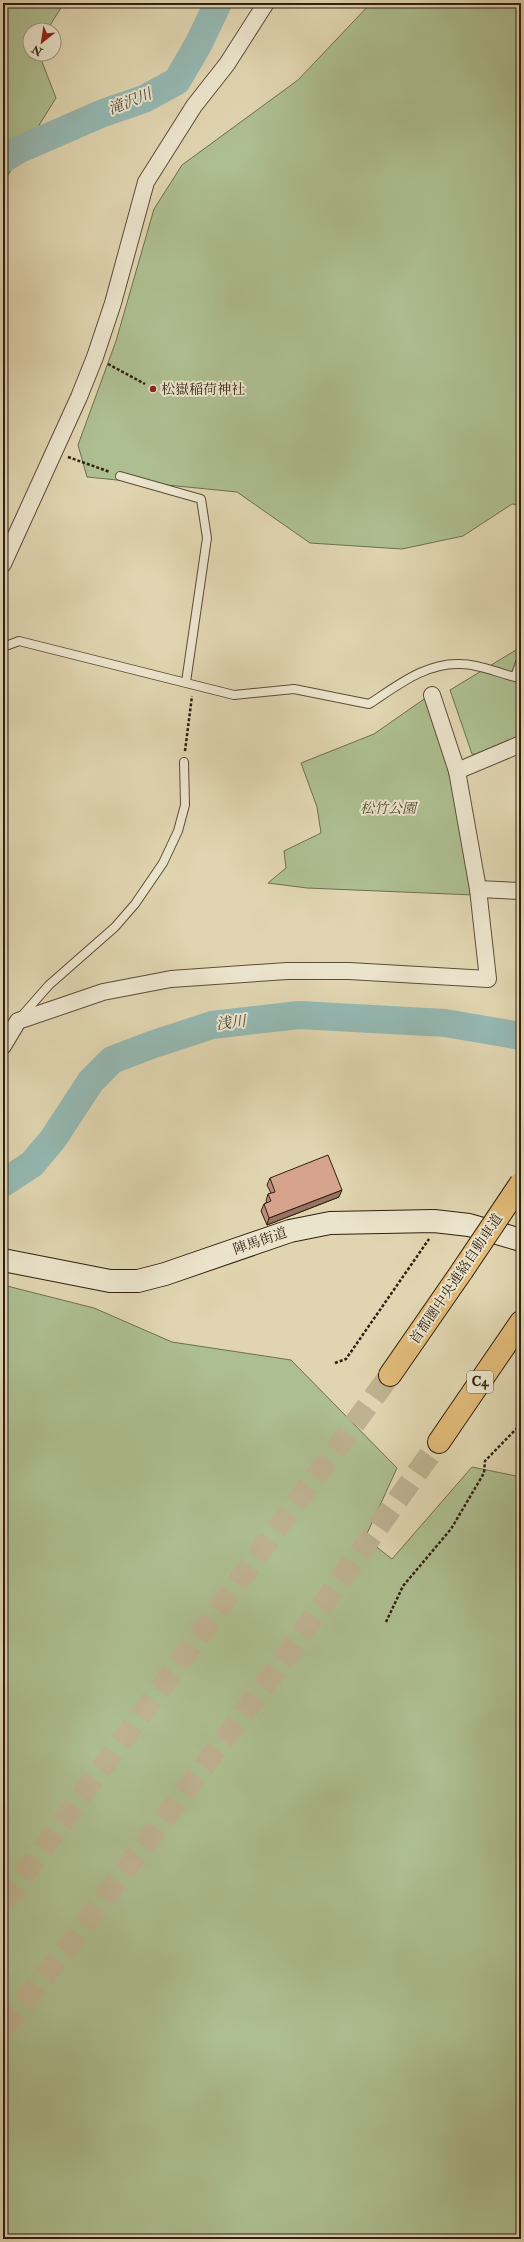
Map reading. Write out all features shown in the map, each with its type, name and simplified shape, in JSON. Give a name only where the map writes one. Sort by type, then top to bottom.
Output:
[{"type":"highway","name":"首都圏中央連絡自動車道","points":[[390,1375],[521,1183]]},
{"type":"highway","name":"C4","points":[[439,1442],[521,1322]]},
{"type":"main road","name":"陣馬街道","points":[[3,1260],[110,1281],[138,1281],[165,1274],[311,1225],[351,1221],[434,1221],[469,1225],[521,1240]]},
{"type":"street","points":[[3,564],[85,384],[114,303],[146,182],[194,106],[227,64],[266,3]]},
{"type":"street","points":[[3,1046],[18,1021],[102,992],[171,978],[287,971],[349,971],[488,979],[478,889],[457,770],[432,695]]},
{"type":"street","points":[[457,770],[521,744]]},
{"type":"street","points":[[478,889],[521,891]]},
{"type":"lane","points":[[120,476],[200,499],[207,538],[190,683]]},
{"type":"lane","points":[[3,648],[19,641],[234,695],[294,689],[369,704],[426,669],[438,665],[462,664],[515,677],[521,660]]},
{"type":"lane","points":[[18,1021],[49,985],[120,921],[135,904],[163,863],[178,831],[184,805],[184,762]]},
{"type":"path","points":[[109,364],[145,384]]},
{"type":"path","points":[[54,452],[120,476]]},
{"type":"path","points":[[184,762],[190,683]]},
{"type":"path","points":[[335,1364],[346,1359],[429,1240],[434,1221]]},
{"type":"path","points":[[386,1622],[403,1586],[451,1529],[484,1473],[485,1461],[521,1424]]},
{"type":"green space","points":[[3,3],[64,3],[52,22],[22,22],[22,62],[42,62],[56,98],[3,183]]},
{"type":"green space","points":[[371,3],[521,3],[521,505],[512,504],[463,536],[402,549],[310,543],[237,492],[87,477],[78,445],[116,341],[154,209],[182,165],[298,80]]},
{"type":"green space","points":[[521,647],[521,755],[472,754],[450,690]]},
{"type":"green space","name":"松竹公園","points":[[427,697],[452,772],[474,895],[307,888],[268,883],[286,868],[284,851],[321,833],[317,807],[301,763],[374,734]]},
{"type":"green space","points":[[3,1285],[94,1308],[172,1342],[291,1360],[397,1468],[365,1538],[392,1559],[472,1467],[521,1477],[521,2239],[3,2239]]},
{"type":"building","points":[[328,1155],[342,1190],[269,1218],[264,1204],[271,1201],[268,1194],[275,1192],[270,1178]]},
{"type":"waterway","name":"滝沢川","points":[[3,159],[18,150],[103,113],[144,99],[177,81],[199,43],[218,3]]},
{"type":"waterway","name":"浅川","points":[[3,1183],[32,1164],[53,1139],[91,1081],[112,1060],[151,1045],[212,1025],[299,1015],[445,1023],[521,1036]]},
{"type":"tunnel","points":[[3,1903],[390,1375]]},
{"type":"tunnel","points":[[3,2029],[66,1949],[262,1689],[439,1442]]},
{"type":"place","name":"松嶽稲荷神社","points":[[153,389]]}]
